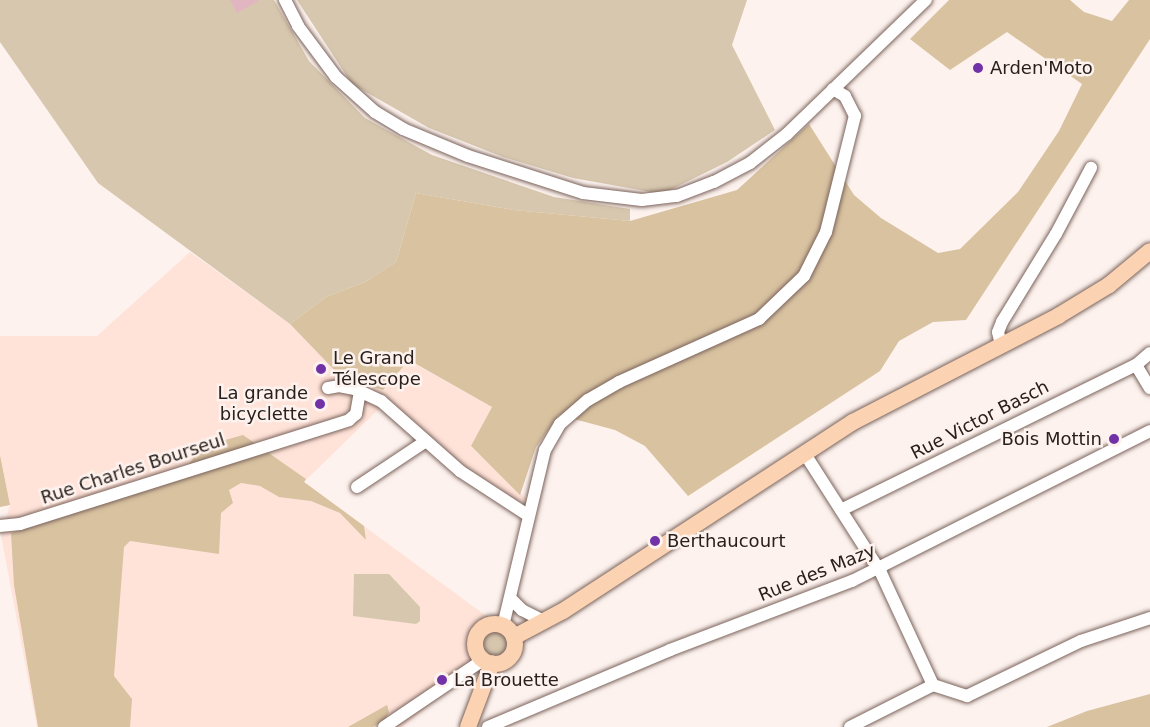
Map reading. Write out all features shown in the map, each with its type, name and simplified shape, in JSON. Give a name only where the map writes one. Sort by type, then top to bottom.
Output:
[{"type":"main road","points":[[488,662],[475,644],[479,633],[490,625],[508,631],[544,621],[853,422],[1001,345],[1109,285],[1150,251]]},
{"type":"main road","points":[[488,662],[510,656],[508,631]]},
{"type":"main road","points":[[468,727],[488,662]]},
{"type":"street","points":[[285,0],[298,26],[351,92],[403,129],[468,156],[583,193],[610,198],[677,196],[714,182],[750,163],[833,89],[926,0]]},
{"type":"street","points":[[508,631],[511,599],[545,450],[560,424],[588,400],[759,319],[804,276],[826,232],[855,116],[845,96],[833,89]]},
{"type":"street","points":[[1001,345],[998,332],[1002,322],[1056,234],[1090,168]]},
{"type":"street","name":"Rue Victor Basch","points":[[841,510],[1136,365],[1150,353]]},
{"type":"street","points":[[1136,365],[1150,388]]},
{"type":"street","points":[[328,388],[339,386],[381,401],[460,471],[529,516]]},
{"type":"street","name":"Rue Charles Bourseul","points":[[0,526],[20,524],[349,420],[356,414],[360,392]]},
{"type":"street","name":"Rue des Mazy","points":[[488,727],[670,650],[878,569],[1150,431]]},
{"type":"street","points":[[357,487],[426,441]]},
{"type":"street","points":[[805,454],[878,569],[933,685]]},
{"type":"street","points":[[511,599],[522,610],[544,621]]},
{"type":"street","points":[[850,727],[933,685],[967,696],[1081,640],[1150,618]]},
{"type":"street","points":[[384,727],[488,662]]},
{"type":"shaded area","points":[[0,0],[274,0],[309,61],[365,118],[432,155],[554,197],[630,209],[630,221],[514,210],[416,193],[396,262],[365,282],[326,297],[290,324],[98,183],[0,42]]},
{"type":"shaded area","points":[[230,0],[258,0],[258,1],[237,13]]},
{"type":"shaded area","points":[[297,0],[747,0],[732,45],[775,130],[727,162],[662,194],[573,178],[503,157],[429,128],[352,84]]},
{"type":"shaded area","points":[[949,0],[1070,0],[1084,12],[1112,21],[1129,0],[1150,0],[1150,39],[966,320],[933,322],[899,341],[880,371],[688,496],[645,446],[615,430],[559,415],[536,447],[520,495],[471,446],[492,407],[409,360],[383,390],[343,379],[290,324],[326,297],[365,282],[396,262],[416,193],[514,210],[630,221],[737,190],[809,124],[854,195],[881,218],[938,253],[960,249],[1018,192],[1059,131],[1082,84],[1007,32],[950,70],[910,39]]},
{"type":"shaded area","points":[[190,252],[290,324],[343,379],[408,360],[492,407],[471,447],[539,510],[482,486],[384,404],[304,482],[489,618],[500,648],[402,727],[37,727],[1,535],[10,505],[0,455],[0,336],[97,336]]},
{"type":"shaded area","points":[[243,435],[306,479],[304,482],[364,526],[366,540],[340,513],[311,501],[279,497],[260,486],[241,483],[229,490],[233,503],[221,513],[219,554],[130,541],[124,547],[114,676],[132,699],[130,727],[38,727],[14,585],[11,533],[180,477],[201,447]]},
{"type":"shaded area","points":[[0,455],[10,505],[0,507]]},
{"type":"shaded area","points":[[354,574],[389,574],[420,607],[420,621],[416,624],[353,616]]},
{"type":"shaded area","points":[[496,632],[504,636],[508,644],[504,652],[496,656],[488,652],[484,644],[488,636]]},
{"type":"shaded area","points":[[1150,694],[1150,727],[1047,727],[1087,711]]},
{"type":"shaded area","points":[[387,705],[389,712],[385,720],[373,727],[348,727]]},
{"type":"place","name":"Arden'Moto","points":[[978,68]]},
{"type":"place","name":"Le Grand Télescope","points":[[321,369]]},
{"type":"place","name":"La grande bicyclette","points":[[320,404]]},
{"type":"place","name":"Bois Mottin","points":[[1114,439]]},
{"type":"place","name":"Berthaucourt","points":[[655,541]]},
{"type":"place","name":"La Brouette","points":[[442,680]]}]
